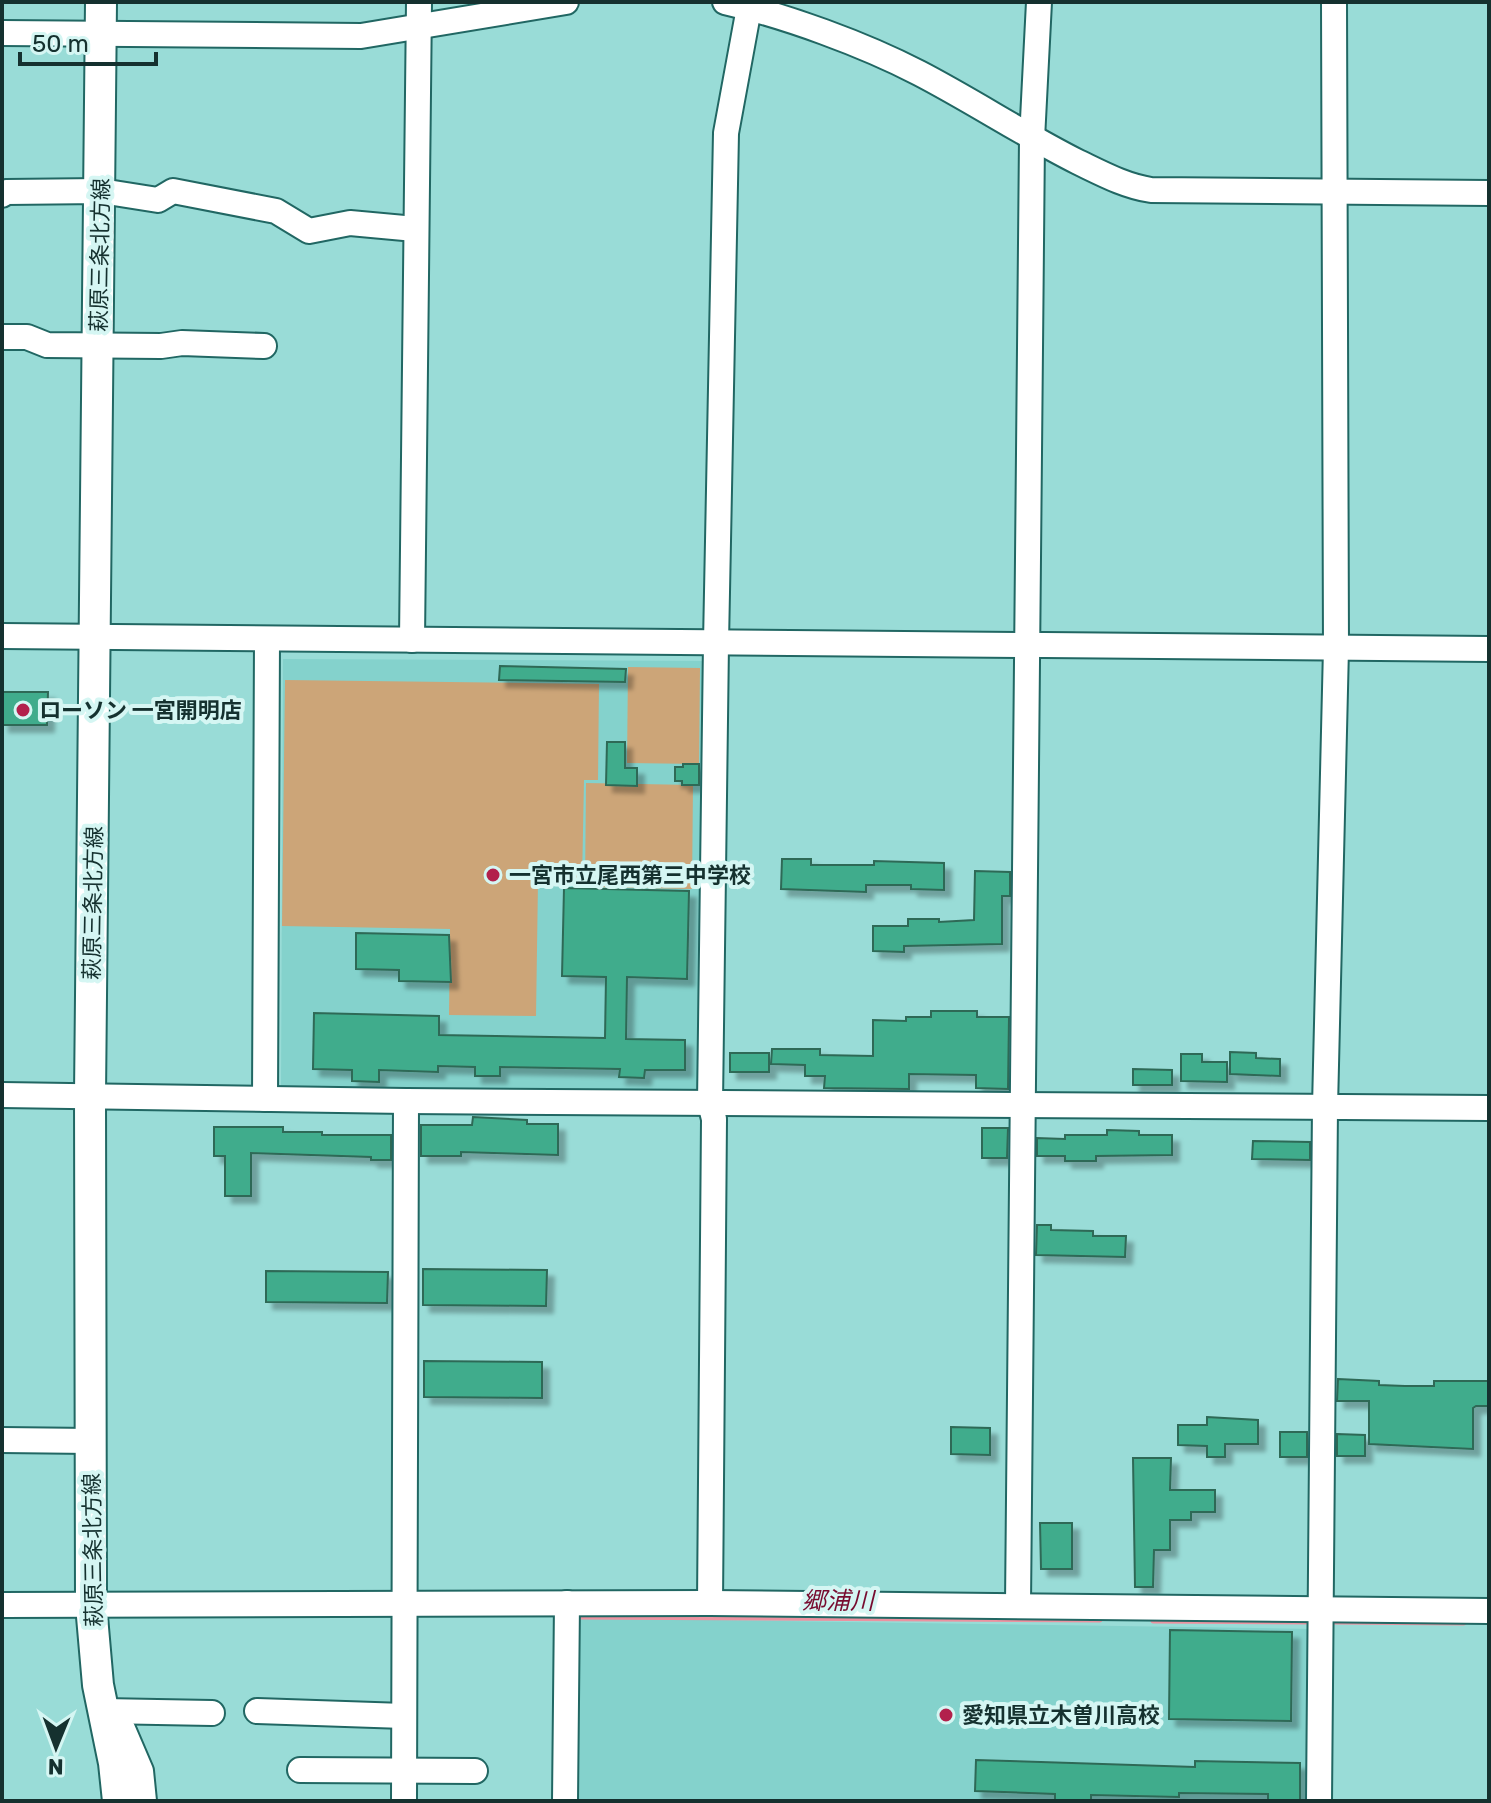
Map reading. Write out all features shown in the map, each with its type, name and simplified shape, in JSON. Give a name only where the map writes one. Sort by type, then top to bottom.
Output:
[{"type":"main road","name":"萩原三条北方線","points":[[101,2],[90,1095],[91,1605],[98,1685],[114,1763],[118,1801]]},
{"type":"street","points":[[412,640],[419,2]]},
{"type":"street","points":[[2,33],[361,36],[566,2]]},
{"type":"street","points":[[1018,1604],[1032,139],[1039,2]]},
{"type":"street","points":[[1319,1801],[1325,1107],[1336,648],[1334,2]]},
{"type":"street","points":[[710,1603],[714,1119],[710,1103],[716,643],[726,133],[737,5],[874,52],[920,74],[1032,139],[1128,186],[1151,190],[1489,193]]},
{"type":"street","points":[[2,195],[6,192],[101,191],[158,200],[173,191],[276,211],[309,231],[350,223],[415,229]]},
{"type":"street","points":[[2,337],[27,337],[47,345],[182,343],[264,346]]},
{"type":"street","points":[[2,636],[1489,649]]},
{"type":"street","points":[[265,1099],[267,639]]},
{"type":"street","points":[[2,1095],[406,1101],[1489,1108]]},
{"type":"street","points":[[404,1801],[406,1101]]},
{"type":"street","points":[[2,1440],[91,1441]]},
{"type":"street","points":[[565,1801],[567,1603]]},
{"type":"street","points":[[2,1605],[1018,1604],[1489,1611]]},
{"type":"street","points":[[103,1711],[212,1713]]},
{"type":"street","points":[[103,1711],[123,1729],[141,1771],[144,1801]]},
{"type":"street","points":[[257,1711],[404,1716]]},
{"type":"street","points":[[300,1770],[475,1771]]},
{"type":"shaded area","name":"一宮市立尾西第三中学校","points":[[283,659],[706,661],[703,1090],[281,1088]]},
{"type":"shaded area","points":[[628,667],[700,668],[699,764],[627,763]]},
{"type":"shaded area","points":[[285,680],[599,684],[598,780],[584,780],[582,882],[538,882],[536,1016],[449,1015],[450,929],[282,926]]},
{"type":"shaded area","points":[[586,783],[693,785],[692,889],[585,887]]},
{"type":"shaded area","name":"愛知県立木曽川高校","points":[[578,1618],[1314,1629],[1314,1801],[576,1801]]},
{"type":"building","points":[[500,666],[626,669],[625,682],[499,680]]},
{"type":"building","points":[[2,692],[48,692],[47,725],[2,725]]},
{"type":"building","points":[[607,742],[625,742],[625,768],[637,768],[637,786],[606,785]]},
{"type":"building","points":[[683,764],[699,764],[699,785],[682,785],[682,781],[675,781],[675,767],[683,767]]},
{"type":"building","points":[[782,859],[811,859],[811,865],[874,865],[874,861],[944,863],[944,890],[911,889],[911,885],[866,885],[866,892],[781,889]]},
{"type":"building","points":[[975,871],[1010,872],[1010,896],[1002,896],[1002,944],[904,946],[904,952],[873,951],[873,926],[908,926],[908,919],[939,919],[939,922],[974,920]]},
{"type":"building","points":[[564,888],[689,891],[687,979],[627,977],[626,1039],[685,1040],[685,1070],[645,1070],[644,1078],[619,1077],[620,1069],[500,1067],[500,1076],[475,1076],[475,1067],[438,1066],[438,1072],[379,1070],[379,1082],[352,1081],[352,1070],[313,1069],[314,1013],[439,1016],[439,1035],[605,1038],[606,977],[562,976]]},
{"type":"building","points":[[356,933],[449,935],[451,982],[399,981],[399,970],[356,969]]},
{"type":"building","points":[[931,1011],[977,1011],[977,1017],[1009,1017],[1008,1089],[976,1088],[976,1075],[909,1074],[909,1089],[824,1088],[825,1076],[805,1076],[805,1065],[771,1064],[772,1049],[820,1049],[820,1055],[873,1056],[873,1020],[906,1021],[906,1017],[931,1017]]},
{"type":"building","points":[[1230,1052],[1256,1053],[1256,1058],[1280,1059],[1280,1076],[1230,1074]]},
{"type":"building","points":[[730,1053],[769,1053],[769,1072],[730,1072]]},
{"type":"building","points":[[1181,1054],[1202,1054],[1202,1062],[1227,1062],[1227,1082],[1181,1081]]},
{"type":"building","points":[[1133,1069],[1172,1070],[1172,1085],[1133,1085]]},
{"type":"building","points":[[473,1117],[527,1120],[527,1124],[558,1124],[558,1155],[461,1152],[461,1156],[421,1156],[421,1125],[472,1125]]},
{"type":"building","points":[[214,1127],[283,1127],[283,1132],[322,1132],[322,1135],[391,1135],[391,1160],[251,1153],[251,1196],[225,1196],[225,1156],[214,1156]]},
{"type":"building","points":[[982,1128],[1008,1128],[1007,1158],[982,1158]]},
{"type":"building","points":[[1107,1130],[1139,1131],[1139,1135],[1172,1135],[1172,1155],[1096,1156],[1096,1161],[1065,1161],[1065,1156],[1037,1156],[1037,1138],[1107,1135]]},
{"type":"building","points":[[1253,1141],[1310,1142],[1310,1160],[1252,1159]]},
{"type":"building","points":[[1037,1225],[1051,1225],[1051,1230],[1093,1231],[1093,1236],[1126,1236],[1125,1257],[1036,1255]]},
{"type":"building","points":[[423,1269],[547,1270],[546,1306],[423,1305]]},
{"type":"building","points":[[266,1271],[388,1272],[387,1303],[266,1302]]},
{"type":"building","points":[[424,1361],[542,1362],[542,1398],[424,1397]]},
{"type":"building","points":[[1338,1379],[1405,1386],[1434,1386],[1434,1381],[1489,1381],[1489,1406],[1473,1408],[1473,1449],[1369,1444],[1369,1401],[1337,1401]]},
{"type":"building","points":[[1207,1417],[1258,1420],[1258,1444],[1225,1444],[1225,1457],[1207,1457],[1207,1446],[1178,1445],[1178,1425],[1207,1425]]},
{"type":"building","points":[[951,1427],[990,1428],[990,1455],[951,1454]]},
{"type":"building","points":[[1280,1432],[1307,1432],[1307,1457],[1280,1457]]},
{"type":"building","points":[[1337,1434],[1365,1435],[1365,1456],[1337,1456]]},
{"type":"building","points":[[1133,1458],[1171,1458],[1170,1490],[1215,1490],[1215,1512],[1191,1512],[1191,1520],[1170,1520],[1170,1550],[1154,1550],[1153,1587],[1135,1587]]},
{"type":"building","points":[[1040,1523],[1072,1523],[1072,1569],[1041,1569]]},
{"type":"building","points":[[1170,1630],[1292,1632],[1291,1721],[1169,1719]]},
{"type":"building","points":[[976,1760],[1195,1767],[1195,1761],[1300,1763],[1300,1801],[1268,1801],[1268,1794],[1179,1793],[1179,1797],[1091,1795],[1091,1801],[1055,1801],[1055,1794],[975,1791]]},
{"type":"waterway","name":"郷浦川","points":[[576,1617],[1100,1620]]},
{"type":"waterway","name":"郷浦川","points":[[1153,1621],[1312,1622]]},
{"type":"waterway","name":"郷浦川","points":[[1331,1622],[1464,1623]]},
{"type":"place","name":"ローソン 一宮開明店","points":[[23,710]]},
{"type":"place","name":"一宮市立尾西第三中学校","points":[[493,875]]},
{"type":"place","name":"愛知県立木曽川高校","points":[[946,1715]]}]
